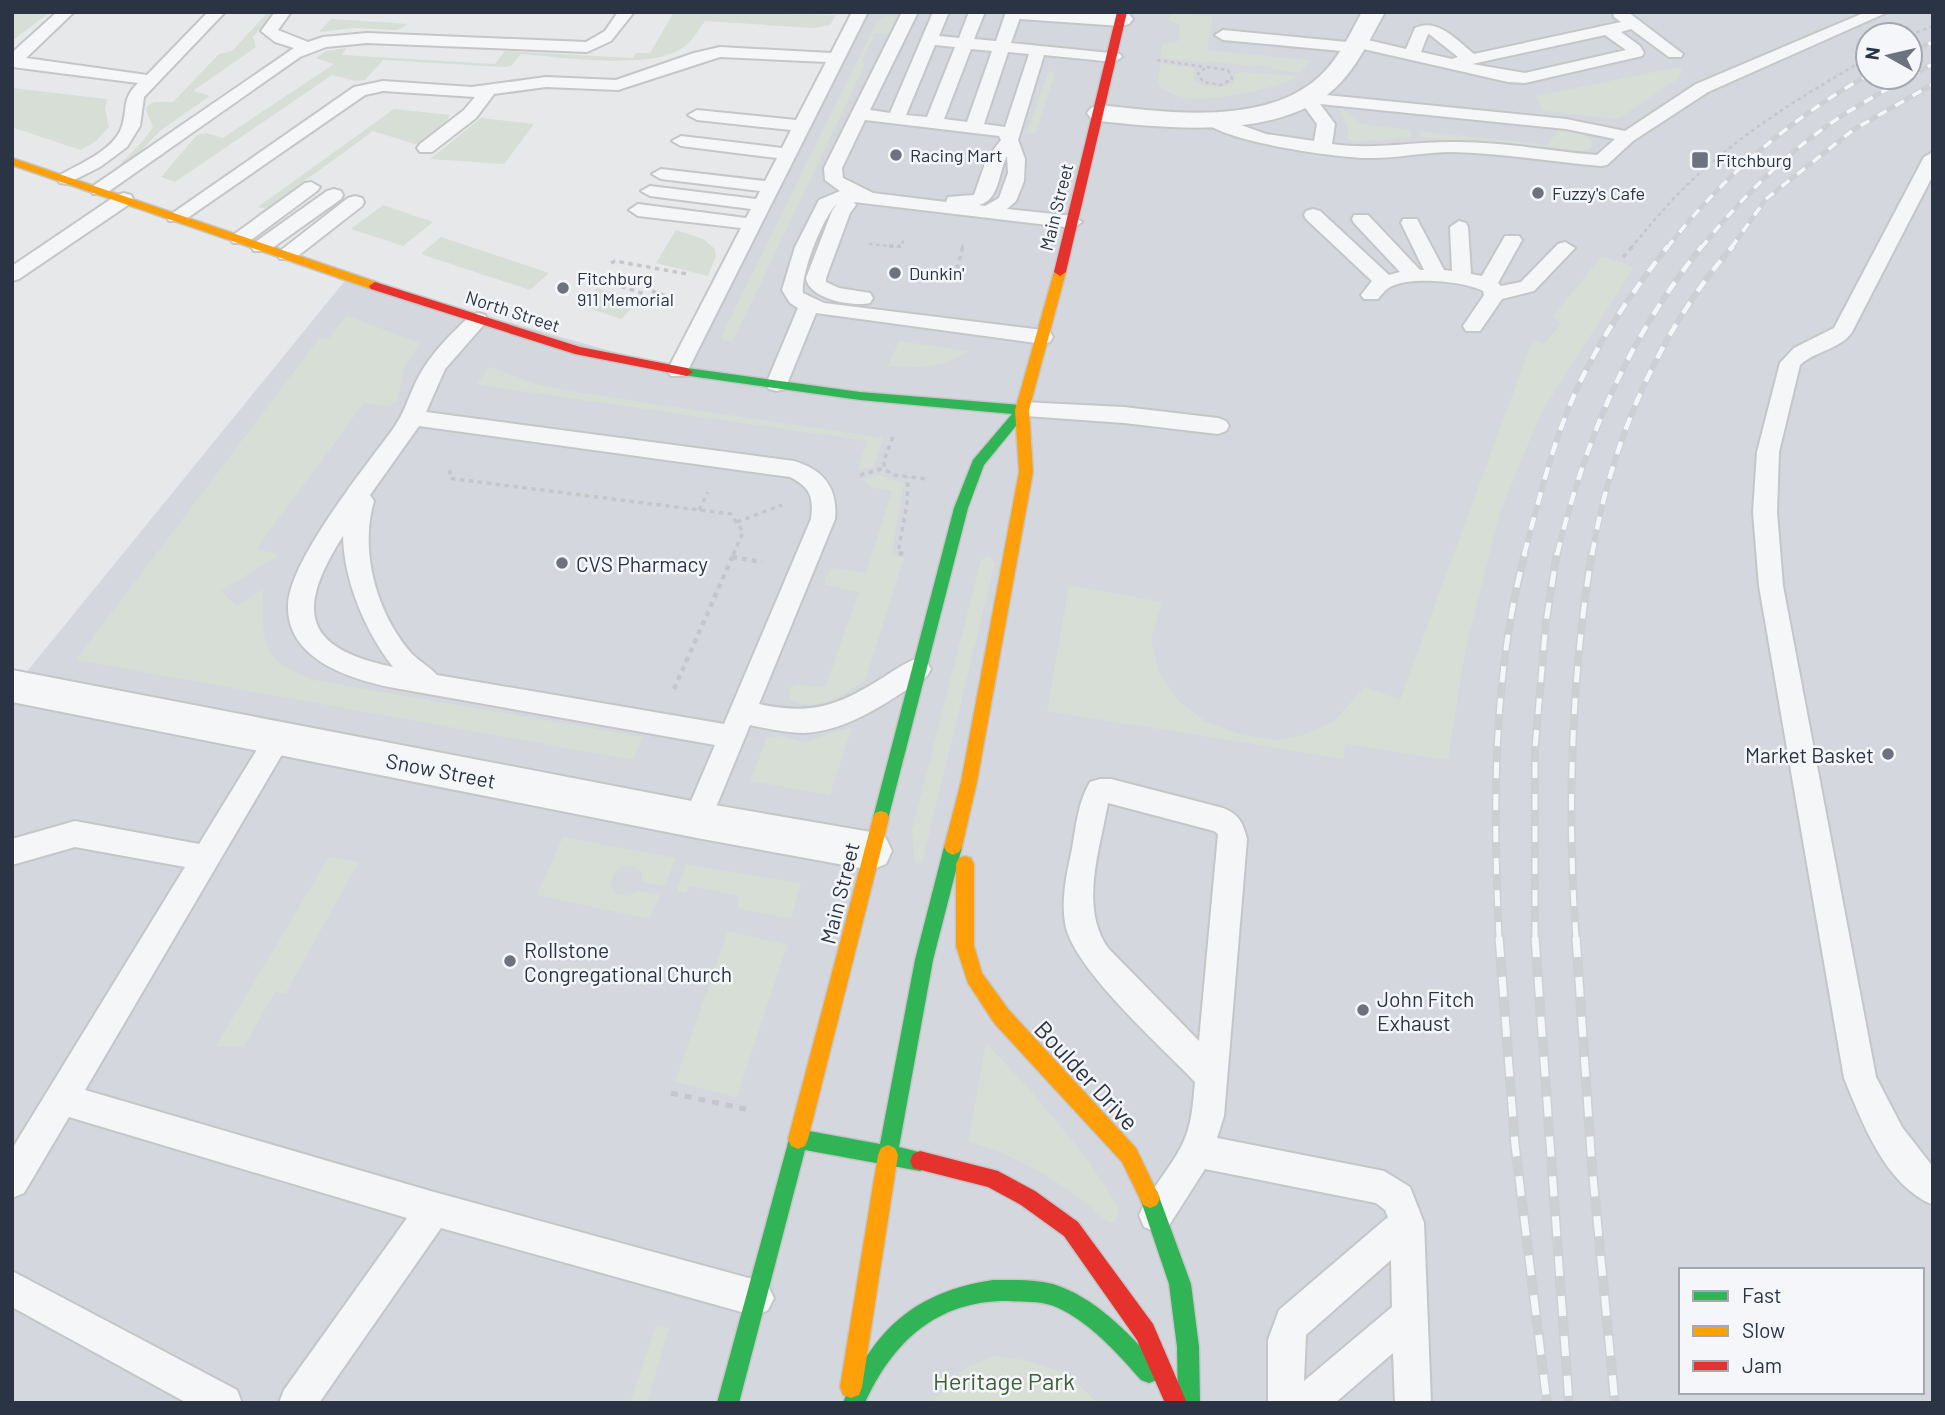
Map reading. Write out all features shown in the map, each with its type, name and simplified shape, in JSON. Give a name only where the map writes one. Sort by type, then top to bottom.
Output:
[{"type":"main road","name":"Main Street","points":[[848,1403],[888,1155],[924,960],[969,782],[1026,472],[1022,410],[1073,222],[1122,15]]},
{"type":"main road","name":"North Street","points":[[12,161],[478,320],[579,351],[678,370],[860,396],[1022,410]]},
{"type":"main road","name":"Main Street","points":[[728,1403],[961,508],[978,463],[1022,410]]},
{"type":"main road","name":"Boulder Drive","points":[[969,782],[963,916],[965,946],[974,977],[1001,1016],[1129,1155],[1156,1215],[1180,1284],[1188,1347],[1189,1403]]},
{"type":"main road","points":[[798,1139],[952,1167],[991,1178],[1028,1198],[1071,1229],[1145,1332],[1176,1403]]},
{"type":"main road","points":[[854,1403],[858,1389],[881,1350],[905,1325],[935,1304],[993,1288],[1021,1289],[1057,1297],[1082,1313],[1114,1335],[1153,1376],[1170,1403]]},
{"type":"street","points":[[1020,12],[1122,15]]},
{"type":"street","points":[[1100,113],[1160,120],[1210,119],[1257,113],[1306,98],[1334,76],[1374,12]]},
{"type":"street","name":"Snow Street","points":[[13,687],[697,820],[871,851]]},
{"type":"lane","points":[[66,12],[17,58],[19,63],[150,80]]},
{"type":"lane","points":[[66,179],[113,148],[126,135],[132,123],[132,103],[150,80],[216,12]]},
{"type":"lane","points":[[283,12],[269,31],[274,36],[309,48]]},
{"type":"lane","points":[[99,190],[294,54],[332,40],[367,38],[587,47],[606,40],[613,34],[626,12]]},
{"type":"lane","points":[[678,370],[860,12]]},
{"type":"lane","points":[[877,199],[853,192],[837,183],[832,176],[833,168],[910,12]]},
{"type":"lane","points":[[896,118],[941,12]]},
{"type":"lane","points":[[934,122],[977,12]]},
{"type":"lane","points":[[974,127],[1014,12]]},
{"type":"lane","points":[[1618,12],[1675,54]]},
{"type":"lane","points":[[1210,119],[1239,132],[1265,139],[1322,148],[1367,153],[1452,147],[1592,162],[1607,157],[1627,137],[1702,88],[1880,12]]},
{"type":"lane","points":[[1449,64],[1634,24]]},
{"type":"lane","points":[[1412,55],[1421,31],[1427,28],[1471,59]]},
{"type":"lane","points":[[1223,35],[1354,44],[1508,77],[1525,78],[1636,53],[1608,30]]},
{"type":"lane","points":[[929,40],[1114,57]]},
{"type":"lane","points":[[837,183],[859,189],[927,198],[964,202],[979,200],[985,194],[996,158],[1009,141],[1038,50]]},
{"type":"lane","points":[[176,217],[360,91],[398,86],[488,91],[546,82],[618,85],[700,56],[720,52],[836,58]]},
{"type":"lane","points":[[426,148],[473,111],[488,91]]},
{"type":"lane","points":[[1306,98],[1566,124],[1606,130],[1627,137]]},
{"type":"lane","points":[[1306,98],[1326,124],[1322,148]]},
{"type":"lane","points":[[860,114],[1006,132],[1019,160],[1010,196],[1003,205],[988,212]]},
{"type":"lane","points":[[794,139],[689,128],[794,139]]},
{"type":"lane","points":[[1933,157],[1842,332],[1820,345],[1797,353],[1790,363],[1768,452],[1765,512],[1771,586],[1860,1077],[1875,1113],[1902,1156],[1933,1188]]},
{"type":"lane","points":[[666,166],[774,179]]},
{"type":"lane","points":[[240,239],[311,187]]},
{"type":"lane","points":[[650,191],[761,205]]},
{"type":"lane","points":[[261,247],[334,195]]},
{"type":"lane","points":[[1043,337],[809,305],[795,296],[791,288],[794,275],[825,205],[845,196],[1073,222]]},
{"type":"lane","points":[[12,275],[124,199]]},
{"type":"lane","points":[[877,199],[859,200],[845,206],[816,272],[817,285],[842,295],[928,306],[968,327]]},
{"type":"lane","points":[[287,255],[355,202]]},
{"type":"lane","points":[[638,210],[751,224]]},
{"type":"lane","points":[[1313,215],[1378,288],[1416,277],[1462,279],[1490,289],[1527,287],[1565,248]]},
{"type":"lane","points":[[1361,219],[1416,277]]},
{"type":"lane","points":[[1410,223],[1438,277]]},
{"type":"lane","points":[[1459,227],[1462,279]]},
{"type":"lane","points":[[1473,326],[1491,301],[1490,289],[1512,240]]},
{"type":"lane","points":[[777,384],[809,305]]},
{"type":"lane","points":[[478,320],[449,348],[431,371],[424,383],[413,418],[307,576],[300,601],[302,619],[320,647],[342,663],[436,684],[731,737]]},
{"type":"lane","points":[[1022,410],[1124,415],[1218,426]]},
{"type":"lane","points":[[413,418],[794,469],[810,476],[823,489],[823,519],[697,820]]},
{"type":"lane","points":[[381,462],[368,485],[357,521],[355,550],[361,582],[405,666],[436,684]]},
{"type":"lane","points":[[741,712],[794,721],[814,721],[874,696],[918,669]]},
{"type":"lane","points":[[12,1181],[278,738]]},
{"type":"lane","points":[[1156,1215],[1197,1151],[1208,1115],[1233,839],[1230,828],[1223,821],[1111,791],[1100,791],[1096,799],[1079,904],[1080,924],[1087,944],[1097,958],[1211,1076]]},
{"type":"lane","points":[[12,852],[75,834],[206,858]]},
{"type":"lane","points":[[62,1099],[434,1209],[756,1298]]},
{"type":"lane","points":[[1197,1151],[1384,1188],[1398,1199],[1407,1223],[1413,1403]]},
{"type":"lane","points":[[297,1403],[434,1209]]},
{"type":"lane","points":[[1286,1403],[1286,1340],[1292,1323],[1407,1223]]},
{"type":"lane","points":[[12,1288],[224,1403]]},
{"type":"lane","points":[[1307,1403],[1412,1313]]},
{"type":"path","points":[[1157,60],[1226,69],[1231,73],[1232,79],[1220,85],[1203,82],[1198,73],[1206,68]]},
{"type":"path","points":[[1623,257],[1685,186],[1739,142],[1854,66]]},
{"type":"path","points":[[830,239],[900,247],[903,238],[915,239]]},
{"type":"path","points":[[952,244],[964,245],[957,270]]},
{"type":"path","points":[[611,263],[615,261],[648,265],[722,281]]},
{"type":"path","points":[[604,281],[645,294]]},
{"type":"path","points":[[893,436],[884,460],[884,468],[888,473],[911,477],[898,553],[906,554]]},
{"type":"path","points":[[860,475],[884,468]]},
{"type":"path","points":[[450,470],[450,478],[455,479],[731,514],[743,531],[674,691]]},
{"type":"path","points":[[737,522],[784,504]]},
{"type":"path","points":[[671,1093],[750,1110]]},
{"type":"shaded area","points":[[860,12],[1933,12],[1933,1403],[12,1403],[12,690],[348,277],[678,370]]},
{"type":"green space","points":[[12,12],[50,12],[12,41]]},
{"type":"green space","points":[[268,12],[273,12],[253,37],[256,47],[193,91],[210,96],[161,130],[126,166],[120,164],[153,127],[147,106],[154,102],[173,102],[219,54],[232,51]]},
{"type":"green space","points":[[674,12],[836,15],[830,25],[814,28],[705,21],[681,49],[647,59],[626,61],[521,54],[511,66],[503,67],[383,60],[365,80],[356,81],[332,75],[175,182],[161,177],[197,135],[206,133],[223,138],[334,64],[316,58],[326,51],[346,48],[342,55],[495,64],[505,51],[633,58],[636,53],[650,53]]},
{"type":"green space","points":[[1171,12],[1213,17],[1207,50],[1309,60],[1301,73],[1255,65],[1160,58],[1162,44],[1178,41],[1180,25],[1168,20]]},
{"type":"green space","points":[[885,16],[901,17],[893,34],[875,33],[862,62],[866,63],[733,341],[724,341],[721,337],[876,23]]},
{"type":"green space","points":[[331,19],[408,24],[397,30],[353,28],[319,32]]},
{"type":"green space","points":[[1161,63],[1193,68],[1196,70],[1193,78],[1213,87],[1234,82],[1235,73],[1299,76],[1291,81],[1247,93],[1191,99],[1160,87],[1158,79]]},
{"type":"green space","points":[[1678,67],[1682,70],[1679,78],[1618,119],[1543,111],[1536,96]]},
{"type":"green space","points":[[1049,70],[1055,73],[1036,133],[1030,134],[1027,132]]},
{"type":"green space","points":[[12,88],[107,99],[105,109],[109,127],[96,141],[81,150],[12,127]]},
{"type":"green space","points":[[1339,108],[1361,124],[1410,130],[1410,138],[1352,142],[1348,138],[1347,125]]},
{"type":"green space","points":[[394,109],[450,115],[444,125],[418,145],[373,131],[266,209],[258,207]]},
{"type":"green space","points":[[481,118],[534,124],[504,164],[430,159]]},
{"type":"green space","points":[[1559,130],[1581,132],[1591,140],[1590,149],[1578,152],[1420,137],[1420,131],[1547,145]]},
{"type":"green space","points":[[383,205],[433,222],[403,246],[351,229]]},
{"type":"green space","points":[[676,230],[703,239],[715,249],[716,256],[708,276],[656,263]]},
{"type":"green space","points":[[441,237],[549,273],[530,290],[421,254]]},
{"type":"green space","points":[[1602,256],[1634,267],[1541,413],[1500,512],[1465,652],[1448,760],[1345,744],[1344,759],[1047,711],[1069,585],[1162,602],[1151,640],[1159,673],[1179,701],[1206,722],[1242,735],[1279,740],[1303,735],[1333,722],[1365,687],[1400,700],[1532,342],[1535,340],[1543,344],[1560,326],[1560,322],[1553,316]]},
{"type":"green space","points":[[597,288],[638,302],[621,319],[580,305]]},
{"type":"green space","points":[[347,316],[420,343],[405,366],[397,402],[388,406],[364,403],[256,549],[279,555],[221,591],[237,606],[263,589],[263,623],[268,647],[273,656],[295,672],[314,680],[643,737],[633,760],[76,660],[320,337],[328,339]]},
{"type":"green space","points":[[899,341],[968,351],[940,364],[920,367],[888,366]]},
{"type":"green space","points":[[490,367],[537,384],[576,392],[883,438],[874,467],[858,470],[867,441],[479,385],[478,382]]},
{"type":"green space","points":[[879,475],[904,483],[892,554],[904,558],[865,681],[828,701],[809,705],[799,703],[790,699],[789,688],[798,684],[825,688],[859,592],[825,585],[825,578],[833,568],[866,573],[892,491],[870,487],[862,479]]},
{"type":"green space","points":[[988,556],[995,563],[922,863],[917,864],[914,861],[912,830],[981,560]]},
{"type":"green space","points":[[852,727],[830,795],[750,781],[767,738],[781,736],[803,742]]},
{"type":"green space","points":[[563,837],[676,858],[665,886],[642,882],[641,872],[631,866],[619,869],[614,874],[611,886],[617,894],[629,896],[638,890],[660,895],[649,919],[537,895]]},
{"type":"green space","points":[[329,857],[359,862],[285,994],[275,992],[244,1046],[216,1046]]},
{"type":"green space","points":[[686,864],[801,883],[791,919],[737,908],[739,896],[689,886],[686,893],[677,891]]},
{"type":"green space","points":[[728,931],[787,945],[737,1097],[675,1082]]},
{"type":"green space","points":[[986,1043],[1074,1142],[1119,1208],[1116,1221],[1107,1221],[1081,1199],[1028,1165],[1000,1152],[968,1142]]},
{"type":"green space","points":[[656,1325],[669,1328],[647,1403],[630,1403]]},
{"type":"green space","name":"Heritage Park","points":[[994,1356],[1037,1363],[1050,1368],[1075,1382],[1097,1403],[931,1403],[965,1368]]},
{"type":"railway","points":[[1924,46],[1933,42]]},
{"type":"railway","points":[[1924,69],[1933,64]]},
{"type":"railway","points":[[1667,248],[1711,197],[1759,151],[1811,111],[1854,83]]},
{"type":"railway","points":[[1731,248],[1766,199],[1853,130],[1933,84]]},
{"type":"railway","points":[[1701,248],[1732,211],[1785,159],[1843,115],[1884,91]]},
{"type":"railway","points":[[1524,555],[1553,452],[1576,391],[1618,316],[1668,246]]},
{"type":"railway","points":[[1557,555],[1581,471],[1612,392],[1651,318],[1702,246]]},
{"type":"railway","points":[[1592,555],[1612,472],[1642,391],[1660,352],[1682,315],[1733,246]]},
{"type":"railway","points":[[1499,938],[1497,745],[1506,648],[1525,553]]},
{"type":"railway","points":[[1535,937],[1535,748],[1546,622],[1557,553]]},
{"type":"railway","points":[[1576,938],[1572,843],[1575,697],[1592,553]]},
{"type":"railway","points":[[1499,937],[1515,1145],[1547,1403]]},
{"type":"railway","points":[[1535,937],[1569,1403]]},
{"type":"railway","points":[[1576,937],[1592,1167],[1615,1403]]},
{"type":"traffic: fast","points":[[687,372],[860,396],[1022,410]]},
{"type":"traffic: fast","points":[[881,818],[961,508],[978,463],[1022,410]]},
{"type":"traffic: fast","points":[[888,1155],[924,960],[953,847]]},
{"type":"traffic: fast","points":[[728,1403],[798,1139],[920,1161]]},
{"type":"traffic: fast","points":[[1150,1198],[1180,1284],[1188,1347],[1189,1403]]},
{"type":"traffic: fast","points":[[854,1403],[880,1354],[898,1333],[940,1304],[965,1295],[993,1291],[1045,1293],[1059,1297],[1107,1330],[1149,1372]]},
{"type":"traffic: slow","points":[[12,161],[375,286]]},
{"type":"traffic: slow","points":[[953,847],[969,782],[1026,472],[1022,410],[1060,272]]},
{"type":"traffic: slow","points":[[798,1139],[881,818]]},
{"type":"traffic: slow","points":[[965,864],[965,946],[974,977],[1001,1016],[1129,1155],[1150,1198]]},
{"type":"traffic: slow","points":[[851,1387],[888,1155]]},
{"type":"traffic: jam","points":[[1060,272],[1122,12]]},
{"type":"traffic: jam","points":[[375,286],[579,351],[687,372]]},
{"type":"traffic: jam","points":[[920,1161],[991,1178],[1028,1198],[1071,1229],[1145,1332],[1176,1403]]},
{"type":"place","name":"Racing Mart","points":[[896,155]]},
{"type":"place","name":"Fitchburg","points":[[1700,160]]},
{"type":"place","name":"Fuzzy's Cafe","points":[[1538,193]]},
{"type":"place","name":"Dunkin'","points":[[895,273]]},
{"type":"place","name":"Fitchburg 911 Memorial","points":[[563,288]]},
{"type":"place","name":"CVS Pharmacy","points":[[562,563]]},
{"type":"place","name":"Market Basket","points":[[1888,754]]},
{"type":"place","name":"Rollstone Congregational Church","points":[[510,961]]},
{"type":"place","name":"John Fitch Exhaust","points":[[1363,1010]]}]
